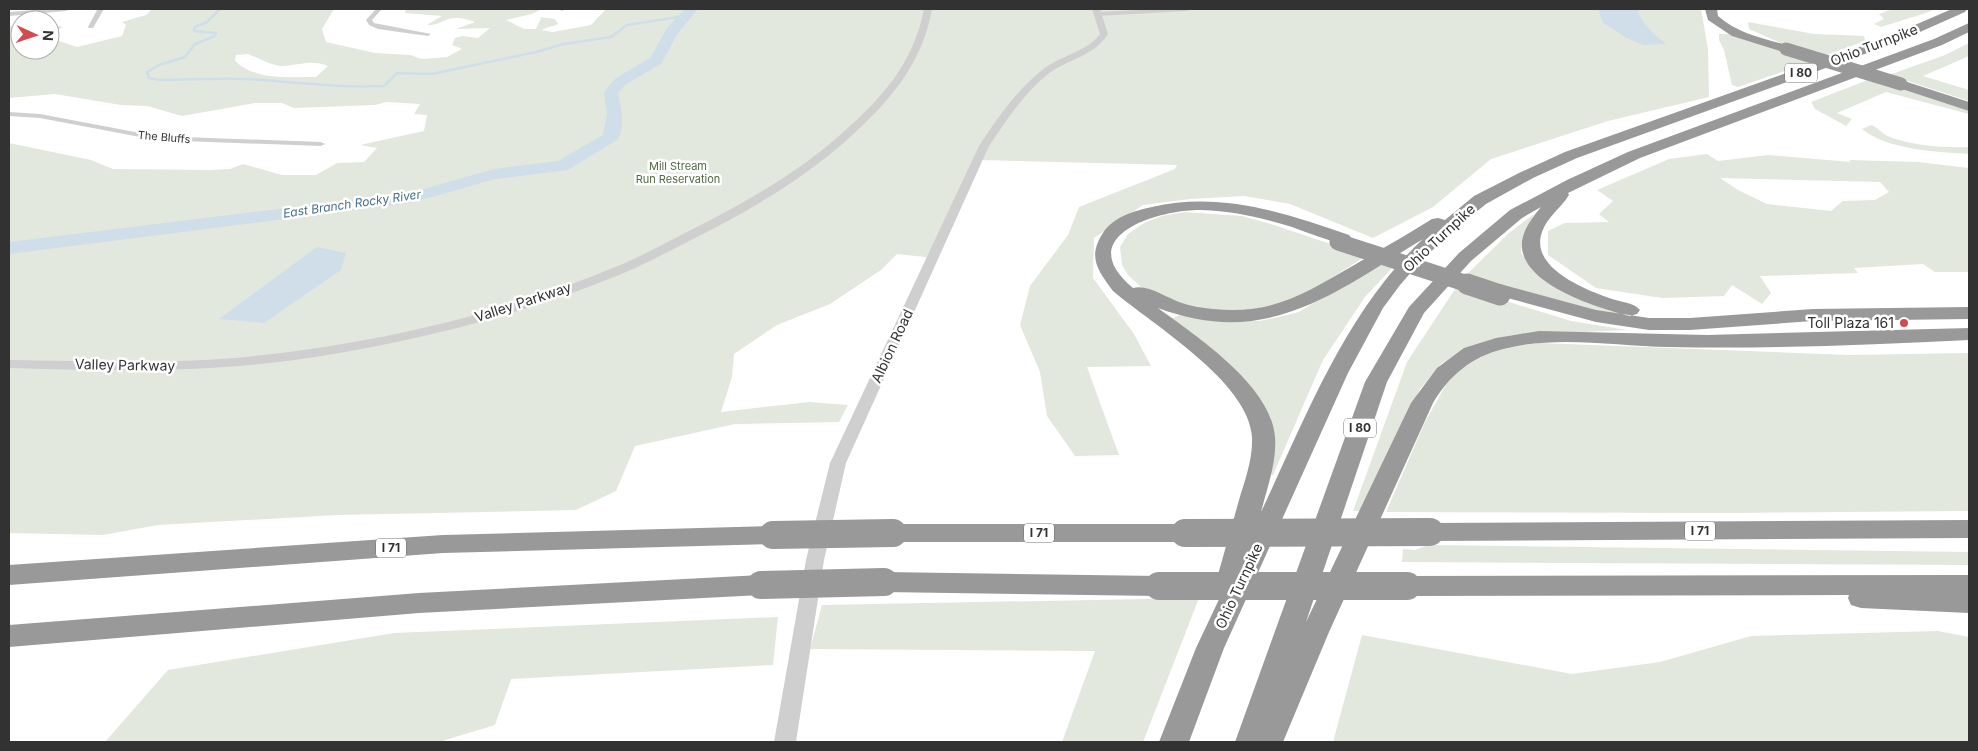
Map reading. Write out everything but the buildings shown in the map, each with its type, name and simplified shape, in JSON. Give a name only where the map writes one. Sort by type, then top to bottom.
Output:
[{"type":"highway","points":[[1712,9],[1712,17],[1716,22],[1730,30],[1969,106]]},
{"type":"highway","points":[[1718,9],[1718,17],[1726,24],[1739,31],[1788,49]]},
{"type":"highway","name":"Ohio Turnpike","points":[[1174,742],[1210,648],[1337,374],[1374,308],[1393,281],[1448,226],[1480,200],[1527,175],[1571,155],[1891,40],[1961,9]]},
{"type":"highway","name":"Ohio Turnpike","points":[[1250,742],[1376,382],[1416,311],[1465,257],[1516,214],[1572,183],[1634,155],[1938,42],[1969,27]]},
{"type":"highway","points":[[1572,183],[1544,214],[1533,234],[1531,247],[1538,263],[1568,288],[1614,306],[1666,316],[1720,321]]},
{"type":"highway","points":[[1480,200],[1461,209],[1311,297],[1287,308],[1262,314],[1243,316],[1208,315],[1167,305],[1135,290],[1123,278],[1115,264],[1113,252],[1116,242],[1122,233],[1139,221],[1154,215],[1193,209],[1250,215],[1340,241],[1500,293],[1572,316],[1628,327],[1684,331],[1747,342]]},
{"type":"highway","points":[[1210,648],[1261,465],[1264,446],[1262,428],[1254,407],[1238,384],[1210,358],[1120,287],[1109,274],[1103,262],[1107,239],[1116,228],[1136,216],[1166,207],[1192,204],[1245,209],[1293,221],[1340,241]]},
{"type":"highway","points":[[1500,293],[1581,314],[1630,322],[1674,324],[1802,316],[1969,313]]},
{"type":"highway","points":[[1268,742],[1315,632],[1422,403],[1434,382],[1445,370],[1468,354],[1497,344],[1549,337],[1646,341],[1747,342],[1969,334]]},
{"type":"highway","name":"I 71","points":[[9,575],[443,544],[773,534],[1969,529]]},
{"type":"highway","points":[[9,636],[419,603],[761,585],[884,582],[1159,586],[1969,585]]},
{"type":"highway","points":[[1772,584],[1863,598],[1969,603]]},
{"type":"street","points":[[9,14],[66,9]]},
{"type":"street","points":[[91,27],[100,13],[101,9],[99,9]]},
{"type":"street","points":[[379,9],[369,20],[371,24],[378,27],[428,34]]},
{"type":"street","name":"Valley Parkway","points":[[9,364],[174,366],[220,364],[334,350],[430,330],[520,306],[629,266],[736,213],[820,158],[870,115],[908,67],[926,26],[928,9]]},
{"type":"street","points":[[1097,12],[1187,9]]},
{"type":"street","name":"Albion Road","points":[[785,742],[815,560],[838,463],[984,146],[1008,111],[1045,72],[1097,44],[1104,34],[1097,12]]},
{"type":"street","name":"The Bluffs","points":[[9,114],[40,116],[156,138],[321,144]]},
{"type":"green space","name":"Mill Stream Run Reservation","points":[[152,9],[334,9],[322,29],[326,42],[375,53],[410,55],[422,59],[447,57],[462,49],[452,45],[455,38],[462,36],[478,38],[490,28],[456,29],[475,22],[457,18],[427,25],[442,16],[405,13],[406,9],[542,9],[532,14],[506,20],[524,29],[536,29],[541,18],[539,17],[555,19],[558,24],[541,30],[553,32],[591,25],[606,9],[1701,9],[1708,49],[1709,97],[1608,121],[1491,159],[1433,207],[1373,238],[1290,204],[1244,196],[1190,199],[1143,205],[1094,238],[1093,278],[1134,334],[1151,366],[1087,367],[1119,455],[1075,456],[1047,416],[1040,372],[1020,325],[1030,286],[1068,235],[1079,207],[1175,169],[1177,165],[979,160],[934,258],[897,254],[881,270],[830,304],[777,325],[734,354],[732,377],[721,412],[809,402],[848,405],[839,422],[735,424],[635,446],[616,491],[576,510],[337,515],[158,525],[103,535],[9,533],[9,143],[91,160],[113,169],[210,170],[230,169],[243,164],[282,175],[316,175],[337,163],[364,162],[377,148],[360,145],[424,131],[427,115],[414,114],[420,104],[387,102],[375,105],[294,108],[282,103],[255,103],[182,116],[147,106],[121,105],[55,94],[9,98],[9,26],[10,60],[60,60],[60,41],[77,47],[122,36],[126,25],[122,22],[146,15]],"holes":[[[248,54],[278,66],[311,63],[328,66],[316,77],[284,77],[253,72],[235,61],[236,55]]]},
{"type":"green space","points":[[1893,9],[1934,9],[1881,27],[1874,24],[1884,19],[1879,14]]},
{"type":"green space","points":[[1748,22],[1814,34],[1864,36],[1865,41],[1821,57],[1792,48],[1749,29]]},
{"type":"green space","points":[[1719,34],[1734,34],[1814,61],[1738,87],[1732,85]]},
{"type":"green space","points":[[1969,43],[1969,56],[1923,76],[1969,90],[1969,101],[1889,75],[1945,55]]},
{"type":"green space","points":[[1873,78],[1966,107],[1969,109],[1969,114],[1886,92],[1837,113],[1852,119],[1846,126],[1815,109],[1811,102]]},
{"type":"green space","points":[[1871,125],[1887,136],[1899,140],[1939,147],[1969,147],[1969,154],[1928,151],[1899,146],[1873,136],[1862,129]]},
{"type":"green space","points":[[1707,154],[1718,161],[1768,155],[1851,162],[1849,160],[1918,162],[1969,168],[1969,272],[1935,272],[1923,264],[1854,268],[1858,273],[1760,276],[1771,293],[1762,304],[1732,285],[1724,296],[1662,298],[1596,288],[1548,255],[1548,231],[1565,223],[1609,222],[1599,214],[1613,201],[1597,190],[1669,159]],"holes":[[[1720,178],[1880,182],[1889,192],[1875,200],[1843,201],[1831,211],[1767,204],[1738,190]]]},
{"type":"green space","points":[[1185,212],[1242,216],[1366,256],[1306,294],[1262,311],[1195,310],[1143,289],[1128,275],[1122,265],[1120,247],[1128,234],[1144,223],[1162,216]]},
{"type":"green space","points":[[1534,214],[1522,238],[1521,253],[1532,268],[1595,305],[1631,316],[1618,316],[1467,274],[1509,233]]},
{"type":"green space","points":[[1381,261],[1394,266],[1365,297],[1323,360],[1273,475],[1266,473],[1270,433],[1169,320],[1180,315],[1209,319],[1259,321],[1299,312]]},
{"type":"green space","points":[[1457,286],[1571,321],[1627,330],[1511,335],[1463,350],[1441,364],[1420,389],[1364,511],[1353,511],[1407,362]]},
{"type":"green space","points":[[1540,343],[1849,355],[1969,353],[1969,511],[1733,513],[1386,512],[1425,422],[1448,381],[1463,367],[1498,348]]},
{"type":"green space","points":[[1428,545],[1969,552],[1969,565],[1402,562],[1403,549],[1415,550]]},
{"type":"green space","points":[[1199,598],[1143,742],[1062,742],[1095,651],[810,649],[822,605]]},
{"type":"green space","points":[[778,617],[773,665],[511,679],[495,725],[439,742],[105,742],[168,670],[394,633]]},
{"type":"green space","points":[[1938,631],[1969,637],[1969,742],[1333,742],[1362,635],[1572,674],[1660,662],[1751,636]]},
{"type":"shaded area","points":[[1598,9],[1642,9],[1638,12],[1644,22],[1666,44],[1643,45],[1627,38],[1603,23]]},
{"type":"shaded area","points":[[317,247],[346,253],[341,270],[264,323],[219,319]]},
{"type":"waterway","points":[[220,9],[207,22],[195,27],[194,31],[216,33],[213,37],[195,44],[185,57],[159,65],[147,72],[149,78],[159,80],[249,79],[338,86],[384,86],[397,73],[432,74],[536,52],[564,44],[611,37],[627,25],[685,16]]},
{"type":"waterway","name":"East Branch Rocky River","points":[[9,248],[411,198],[494,174],[562,166],[611,137],[615,114],[611,92],[621,81],[656,61],[672,31],[692,9]]},
{"type":"place","name":"Toll Plaza 161","points":[[1904,323]]}]
